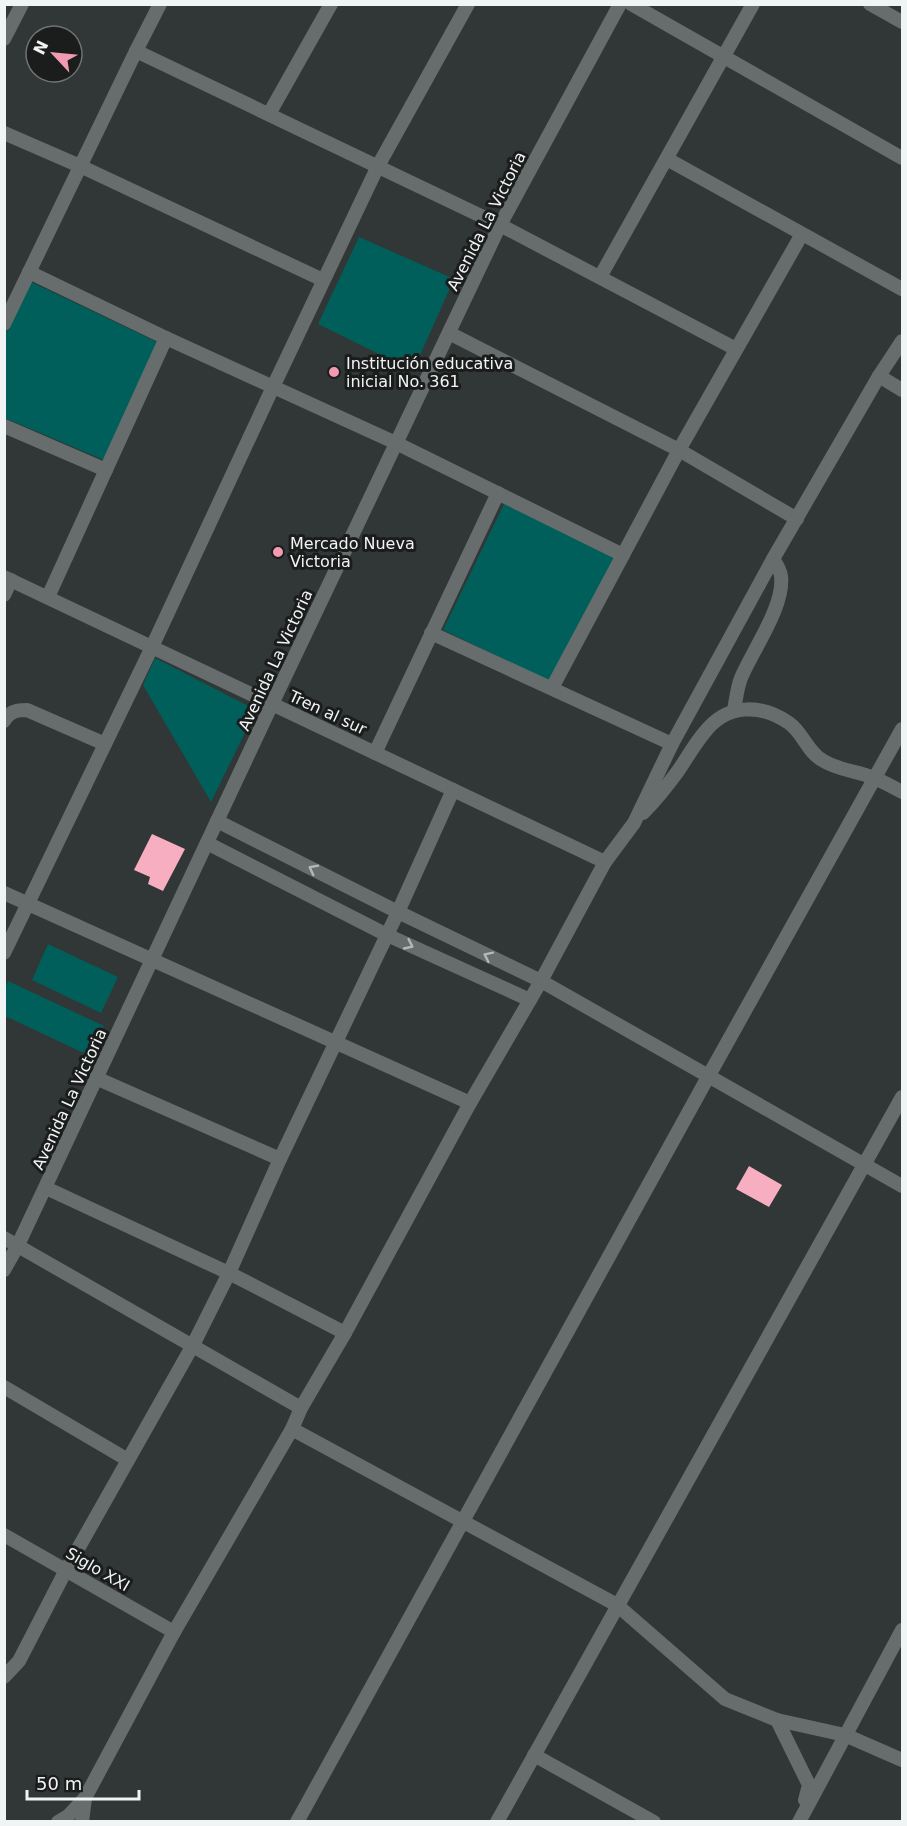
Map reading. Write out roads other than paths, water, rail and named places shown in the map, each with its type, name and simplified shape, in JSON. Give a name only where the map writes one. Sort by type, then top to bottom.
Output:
[{"type":"street","points":[[4,39],[22,4]]},
{"type":"street","points":[[4,324],[160,4]]},
{"type":"street","points":[[269,114],[331,4]]},
{"type":"street","points":[[4,953],[152,647],[378,166],[468,4]]},
{"type":"street","name":"Avenida La Victoria","points":[[4,1270],[46,1188],[272,704],[500,225],[620,4]]},
{"type":"street","points":[[631,4],[903,158]]},
{"type":"street","points":[[600,278],[753,4]]},
{"type":"street","points":[[870,4],[903,22]]},
{"type":"street","points":[[136,51],[500,225],[736,349]]},
{"type":"street","points":[[4,133],[81,166],[323,280]]},
{"type":"street","points":[[667,159],[903,289]]},
{"type":"street","points":[[552,688],[679,450],[802,234]]},
{"type":"street","points":[[29,272],[166,339],[396,443],[623,555]]},
{"type":"street","points":[[449,333],[679,450],[797,519]]},
{"type":"street","points":[[48,597],[166,339]]},
{"type":"street","points":[[634,824],[672,744],[773,559],[879,376],[903,341]]},
{"type":"street","points":[[879,376],[903,390]]},
{"type":"street","points":[[4,426],[106,470]]},
{"type":"street","points":[[375,753],[498,493]]},
{"type":"street","points":[[734,710],[741,680],[779,597],[782,578],[773,559]]},
{"type":"street","points":[[4,595],[8,578]]},
{"type":"street","name":"Tren al sur","points":[[8,578],[604,862]]},
{"type":"street","points":[[431,633],[672,744]]},
{"type":"street","points":[[58,1821],[68,1816],[85,1798],[174,1632],[292,1430],[301,1408],[345,1333],[470,1103],[541,981],[604,862],[666,787],[705,731],[718,719],[734,710],[757,709],[775,715],[790,724],[811,751],[822,760],[837,767],[875,778],[903,792]]},
{"type":"street","points":[[4,721],[16,710],[27,710],[105,744]]},
{"type":"street","points":[[297,1821],[903,729]]},
{"type":"street","points":[[4,1677],[19,1661],[66,1570],[193,1345],[229,1273],[453,790]]},
{"type":"street","points":[[217,821],[541,981],[903,1186]]},
{"type":"street","points":[[207,843],[387,935],[530,1000]]},
{"type":"street","points":[[4,893],[470,1103]]},
{"type":"street","points":[[96,1078],[280,1159]]},
{"type":"street","points":[[496,1821],[903,1097]]},
{"type":"street","points":[[46,1188],[229,1273],[345,1333]]},
{"type":"street","points":[[4,1238],[301,1408]]},
{"type":"street","points":[[4,1387],[128,1460]]},
{"type":"street","points":[[292,1430],[617,1605],[725,1700],[777,1720],[845,1735],[903,1760]]},
{"type":"street","name":"Siglo XXI","points":[[4,1535],[174,1632]]},
{"type":"street","points":[[800,1820],[903,1630]]},
{"type":"street","points":[[777,1720],[809,1785],[800,1820]]},
{"type":"street","points":[[534,1755],[654,1821]]},
{"type":"street","points":[[82,1821],[85,1798]]},
{"type":"place","name":"Institución educativa inicial No. 361","points":[[334,372]]},
{"type":"place","name":"Mercado Nueva Victoria","points":[[278,552]]}]
